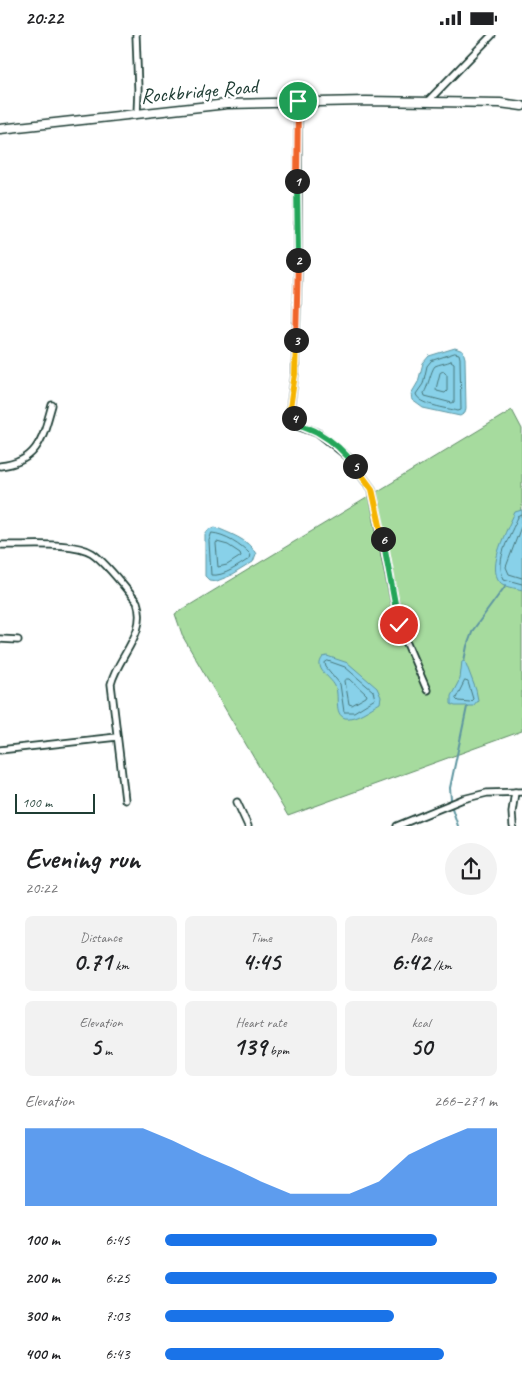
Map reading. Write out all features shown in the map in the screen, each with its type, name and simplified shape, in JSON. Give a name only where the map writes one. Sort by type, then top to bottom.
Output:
[{"type":"main road","name":"Rockbridge Road","points":[[0,129],[227,104],[298,101],[500,103],[522,106]]},
{"type":"street","points":[[136,35],[137,114]]},
{"type":"street","points":[[427,102],[492,35]]},
{"type":"street","points":[[298,101],[298,301],[295,374],[290,408],[294,419],[300,426],[317,432],[348,457],[372,489],[399,625],[427,690]]},
{"type":"street","points":[[0,466],[18,462],[25,458],[41,442],[52,405]]},
{"type":"street","points":[[0,545],[70,546],[86,550],[99,559],[137,602],[140,618],[139,626],[114,671],[111,684],[125,800]]},
{"type":"street","points":[[0,639],[18,640]]},
{"type":"street","points":[[0,750],[117,737]]},
{"type":"street","points":[[397,826],[463,799],[487,793],[519,792],[512,812],[513,826]]},
{"type":"street","points":[[237,802],[248,826]]},
{"type":"green space","points":[[512,410],[522,429],[522,731],[288,816],[183,637],[175,614]]},
{"type":"water","points":[[455,348],[463,351],[465,358],[466,408],[465,413],[460,416],[423,408],[412,400],[411,394],[418,382],[423,363],[429,356]]},
{"type":"water","points":[[522,510],[522,590],[502,584],[496,575],[495,567],[500,547],[515,512]]},
{"type":"water","points":[[215,527],[243,540],[256,554],[253,562],[232,575],[217,581],[209,580],[205,576],[205,534],[208,530]]},
{"type":"water","points":[[327,656],[348,663],[377,688],[381,697],[380,703],[353,717],[345,718],[341,716],[335,686],[323,672],[320,665],[323,657]]},
{"type":"water","points":[[462,661],[465,661],[476,690],[478,700],[473,706],[455,706],[451,704],[451,696],[460,679]]},
{"type":"waterway","points":[[464,661],[473,630],[506,585]]},
{"type":"waterway","points":[[451,799],[450,788],[467,707]]},
{"type":"waterway","points":[[452,808],[458,826]]},
{"type":"route","points":[[298,101],[298,273],[295,374],[290,408],[294,419],[300,426],[317,432],[348,457],[372,489],[399,625]]}]
